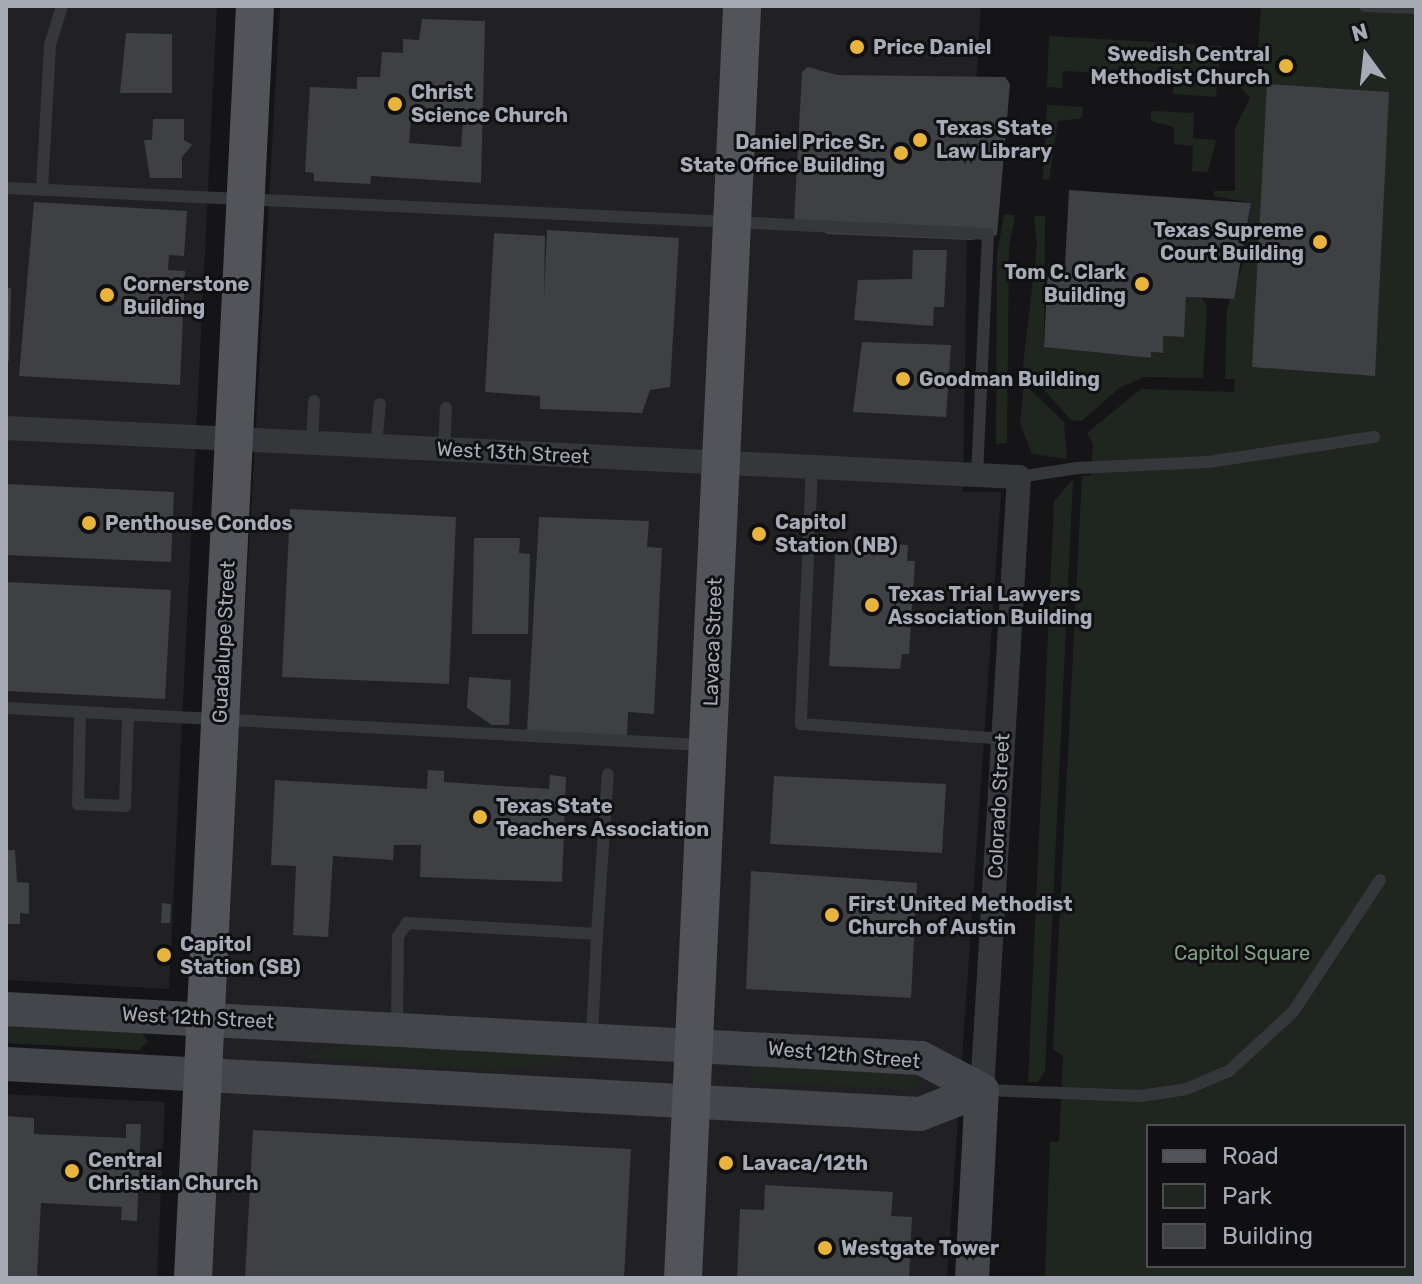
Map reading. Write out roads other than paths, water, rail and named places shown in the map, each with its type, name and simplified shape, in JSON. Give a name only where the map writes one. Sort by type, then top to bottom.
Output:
[{"type":"main road","name":"Guadalupe Street","points":[[193,1278],[255,6]]},
{"type":"main road","name":"Lavaca Street","points":[[683,1278],[742,6]]},
{"type":"main road","name":"West 12th Street","points":[[6,1009],[695,1043],[921,1058],[982,1090]]},
{"type":"main road","points":[[6,1064],[691,1099],[920,1114],[982,1090]]},
{"type":"main road","name":"Colorado Street","points":[[972,1278],[982,1090]]},
{"type":"street","name":"West 13th Street","points":[[6,428],[1019,477]]},
{"type":"street","name":"Colorado Street","points":[[982,1090],[1019,477]]},
{"type":"lane","points":[[42,189],[50,45],[62,6]]},
{"type":"lane","points":[[1365,6],[1416,8]]},
{"type":"lane","points":[[6,188],[246,195],[988,234],[977,475]]},
{"type":"lane","points":[[312,443],[314,401]]},
{"type":"lane","points":[[376,446],[380,404]]},
{"type":"lane","points":[[444,450],[446,408]]},
{"type":"lane","points":[[1019,477],[1077,468],[1208,462],[1374,437]]},
{"type":"lane","points":[[812,467],[801,724],[1003,739]]},
{"type":"lane","points":[[6,708],[709,745]]},
{"type":"lane","points":[[80,712],[78,804],[125,806],[128,714]]},
{"type":"lane","points":[[592,1038],[608,774]]},
{"type":"lane","points":[[982,1090],[1141,1096],[1186,1089],[1229,1071],[1293,1012],[1380,880]]},
{"type":"lane","points":[[397,1028],[398,937],[407,923],[597,934]]},
{"type":"place","name":"Price Daniel","points":[[857,47]]},
{"type":"place","name":"Swedish Central Methodist Church","points":[[1286,66]]},
{"type":"place","name":"Christ Science Church","points":[[395,104]]},
{"type":"place","name":"Texas State Law Library","points":[[920,140]]},
{"type":"place","name":"Daniel Price Sr. State Office Building","points":[[901,153]]},
{"type":"place","name":"Texas Supreme Court Building","points":[[1320,242]]},
{"type":"place","name":"Tom C. Clark Building","points":[[1142,284]]},
{"type":"place","name":"Cornerstone Building","points":[[107,295]]},
{"type":"place","name":"Goodman Building","points":[[903,379]]},
{"type":"place","name":"Penthouse Condos","points":[[89,523]]},
{"type":"place","name":"Capitol Station (NB)","points":[[759,534]]},
{"type":"place","name":"Texas Trial Lawyers Association Building","points":[[872,605]]},
{"type":"place","name":"Texas State Teachers Association","points":[[480,817]]},
{"type":"place","name":"First United Methodist Church of Austin","points":[[832,915]]},
{"type":"place","name":"Capitol Station (SB)","points":[[164,955]]},
{"type":"place","name":"Lavaca/12th","points":[[726,1163]]},
{"type":"place","name":"Central Christian Church","points":[[72,1171]]},
{"type":"place","name":"Westgate Tower","points":[[825,1248]]},
{"type":"park label","name":"Capitol Square","points":[[1242,953]]}]
